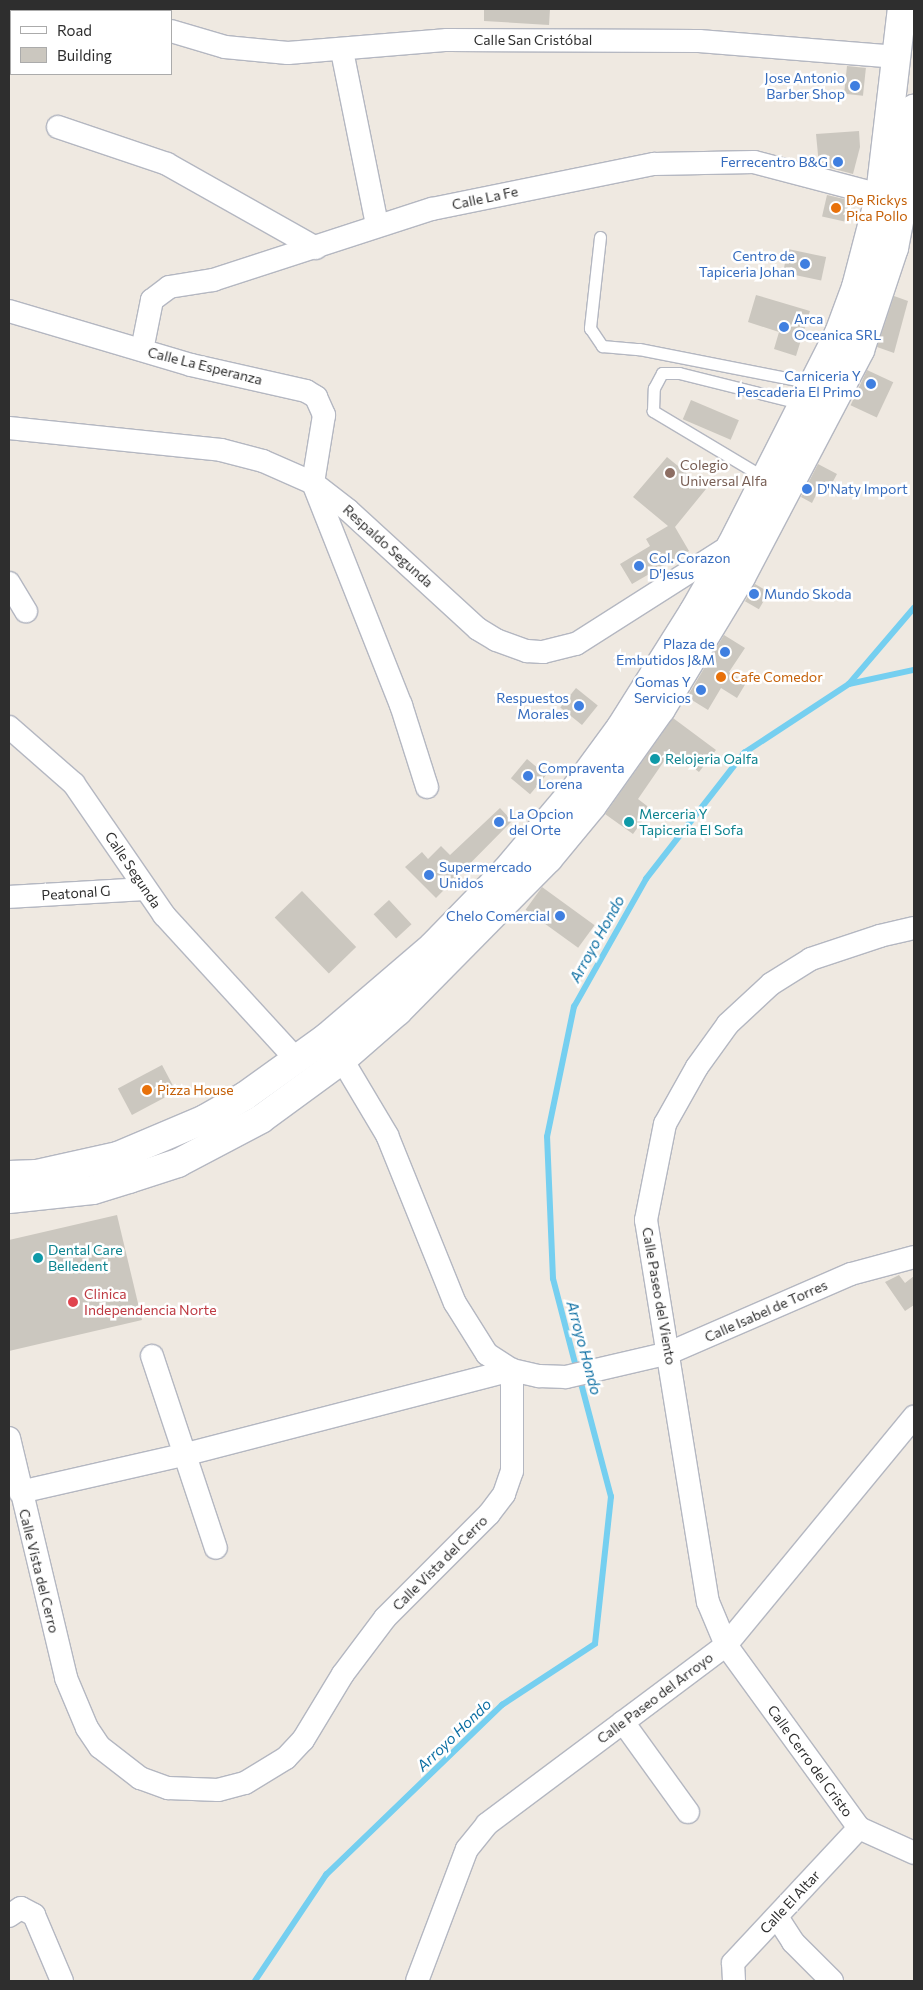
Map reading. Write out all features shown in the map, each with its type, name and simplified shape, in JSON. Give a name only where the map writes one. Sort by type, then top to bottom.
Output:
[{"type":"main road","points":[[9,1175],[37,1174],[85,1165],[155,1142],[245,1096],[297,1060],[383,992],[466,913],[577,788],[657,671],[731,546],[765,478],[815,401],[860,350],[877,308],[904,196],[904,147],[897,57],[902,9]]},
{"type":"main road","points":[[9,1199],[94,1190],[178,1163],[261,1119],[343,1059],[398,1011],[535,872],[627,761],[740,577],[815,401],[856,287],[880,195],[904,147],[914,110]]},
{"type":"street","name":"Calle San Cristóbal","points":[[172,31],[225,47],[288,54],[342,51],[447,40],[689,41],[897,57]]},
{"type":"street","points":[[342,51],[377,225]]},
{"type":"street","points":[[58,127],[167,164],[316,248]]},
{"type":"street","name":"Calle La Fe","points":[[142,350],[152,300],[159,292],[169,287],[212,280],[316,248],[377,225],[432,209],[654,164],[754,162],[880,195]]},
{"type":"street","name":"Calle La Esperanza","points":[[9,311],[142,350],[306,390],[316,397],[324,415],[313,483]]},
{"type":"street","name":"Respaldo Segunda","points":[[9,428],[221,450],[263,461],[313,483],[348,510],[478,629],[496,640],[527,651],[544,652],[576,644],[731,546]]},
{"type":"street","points":[[313,483],[401,705],[427,787]]},
{"type":"street","points":[[9,583],[26,611]]},
{"type":"street","name":"Calle Segunda","points":[[9,727],[74,784],[143,888],[297,1060]]},
{"type":"street","name":"Peatonal G","points":[[9,897],[143,888]]},
{"type":"street","name":"Calle Paseo del Viento","points":[[726,1645],[708,1602],[646,1220],[664,1124],[697,1067],[728,1024],[771,984],[811,959],[880,936],[914,928]]},
{"type":"street","points":[[327,1037],[343,1059],[387,1135],[455,1303],[487,1354],[512,1370]]},
{"type":"street","name":"Calle Isabel de Torres","points":[[512,1370],[539,1376],[566,1377],[669,1353],[851,1274],[914,1257]]},
{"type":"street","points":[[152,1356],[182,1455],[216,1548]]},
{"type":"street","name":"Calle Vista del Cerro","points":[[9,1438],[20,1492],[66,1678],[87,1728],[100,1747],[140,1778],[168,1788],[193,1791],[245,1783],[286,1758],[303,1740],[343,1674],[385,1618],[489,1514],[504,1494],[512,1471],[512,1370],[182,1455],[20,1492]]},
{"type":"street","name":"Calle Paseo del Arroyo","points":[[416,1981],[467,1849],[482,1830],[726,1645],[914,1417]]},
{"type":"street","name":"Calle Cerro del Cristo","points":[[726,1645],[860,1828],[914,1853]]},
{"type":"street","points":[[623,1722],[688,1812]]},
{"type":"street","name":"Calle El Altar","points":[[734,1981],[734,1964],[860,1828]]},
{"type":"street","points":[[15,1912],[34,1915],[62,1981]]},
{"type":"street","points":[[777,1917],[793,1942],[832,1981]]},
{"type":"lane","points":[[600,237],[590,328],[602,346],[639,349],[815,401]]},
{"type":"lane","points":[[765,478],[653,411],[654,388],[662,373],[679,373],[815,401]]},
{"type":"building","points":[[484,9],[550,9],[549,25],[484,21]]},
{"type":"building","points":[[847,66],[866,68],[863,96],[844,94]]},
{"type":"building","points":[[859,131],[860,147],[853,174],[819,165],[816,134]]},
{"type":"building","name":"De Rickys Pica Pollo","points":[[827,195],[849,200],[844,222],[822,216]]},
{"type":"building","name":"Centro de Tapiceria Johan","points":[[788,249],[826,257],[821,281],[783,272]]},
{"type":"building","name":"Arca Oceanica SRL","points":[[756,295],[810,311],[796,356],[774,349],[779,332],[748,322]]},
{"type":"building","points":[[894,296],[908,301],[894,353],[877,347]]},
{"type":"building","points":[[867,370],[893,382],[877,418],[851,405]]},
{"type":"building","points":[[691,400],[739,420],[731,440],[683,419]]},
{"type":"building","points":[[667,457],[706,489],[675,527],[689,551],[632,584],[620,564],[650,546],[646,539],[668,526],[633,497]]},
{"type":"building","points":[[818,464],[837,474],[829,489],[821,485],[812,503],[801,497]]},
{"type":"building","name":"Mundo Skoda","points":[[755,584],[769,592],[759,609],[745,601]]},
{"type":"building","points":[[724,635],[745,648],[729,672],[746,683],[737,698],[721,688],[708,710],[687,697]]},
{"type":"building","name":"Respuestos Morales","points":[[576,688],[598,706],[582,725],[560,707]]},
{"type":"building","points":[[673,718],[716,750],[699,772],[671,751],[638,799],[651,809],[633,834],[605,814]]},
{"type":"building","name":"Compraventa Lorena","points":[[527,759],[546,775],[530,794],[511,778]]},
{"type":"building","points":[[500,808],[512,821],[436,898],[405,867],[422,852],[428,859],[441,846],[450,855]]},
{"type":"building","name":"Chelo Comercial","points":[[542,887],[595,925],[578,948],[526,910]]},
{"type":"building","points":[[302,891],[356,947],[329,974],[275,917]]},
{"type":"building","points":[[389,900],[412,924],[396,938],[374,914]]},
{"type":"building","name":"Pizza House","points":[[162,1065],[176,1091],[132,1115],[118,1088]]},
{"type":"building","name":"Clinica Independencia Norte","points":[[117,1215],[142,1320],[9,1351],[9,1240]]},
{"type":"building","points":[[899,1275],[905,1283],[914,1276],[914,1305],[905,1311],[885,1282]]},
{"type":"waterway","name":"Arroyo Hondo","points":[[577,1371],[553,1279],[547,1137],[574,1007],[646,879],[744,753],[849,684],[914,608]]},
{"type":"waterway","points":[[849,684],[914,670]]},
{"type":"waterway","name":"Arroyo Hondo","points":[[255,1981],[326,1875],[502,1705],[595,1644],[611,1497],[580,1380]]},
{"type":"place","name":"Jose Antonio Barber Shop","points":[[855,86]]},
{"type":"place","name":"Ferrecentro B&G","points":[[838,162]]},
{"type":"place","name":"De Rickys Pica Pollo","points":[[836,208]]},
{"type":"place","name":"Centro de Tapiceria Johan","points":[[805,264]]},
{"type":"place","name":"Arca Oceanica SRL","points":[[784,327]]},
{"type":"place","name":"Carniceria Y Pescaderia El Primo","points":[[871,384]]},
{"type":"place","name":"Colegio Universal Alfa","points":[[670,473]]},
{"type":"place","name":"D'Naty Import","points":[[807,489]]},
{"type":"place","name":"Col. Corazon D'Jesus","points":[[639,566]]},
{"type":"place","name":"Mundo Skoda","points":[[754,594]]},
{"type":"place","name":"Plaza de Embutidos J&M","points":[[725,652]]},
{"type":"place","name":"Cafe Comedor","points":[[721,677]]},
{"type":"place","name":"Gomas Y Servicios","points":[[701,690]]},
{"type":"place","name":"Respuestos Morales","points":[[579,706]]},
{"type":"place","name":"Relojeria Oalfa","points":[[655,759]]},
{"type":"place","name":"Compraventa Lorena","points":[[528,776]]},
{"type":"place","name":"La Opcion del Orte","points":[[499,822]]},
{"type":"place","name":"Merceria Y Tapiceria El Sofa","points":[[629,822]]},
{"type":"place","name":"Supermercado Unidos","points":[[429,875]]},
{"type":"place","name":"Chelo Comercial","points":[[560,916]]},
{"type":"place","name":"Pizza House","points":[[147,1090]]},
{"type":"place","name":"Dental Care Belledent","points":[[38,1258]]},
{"type":"place","name":"Clinica Independencia Norte","points":[[73,1302]]}]
